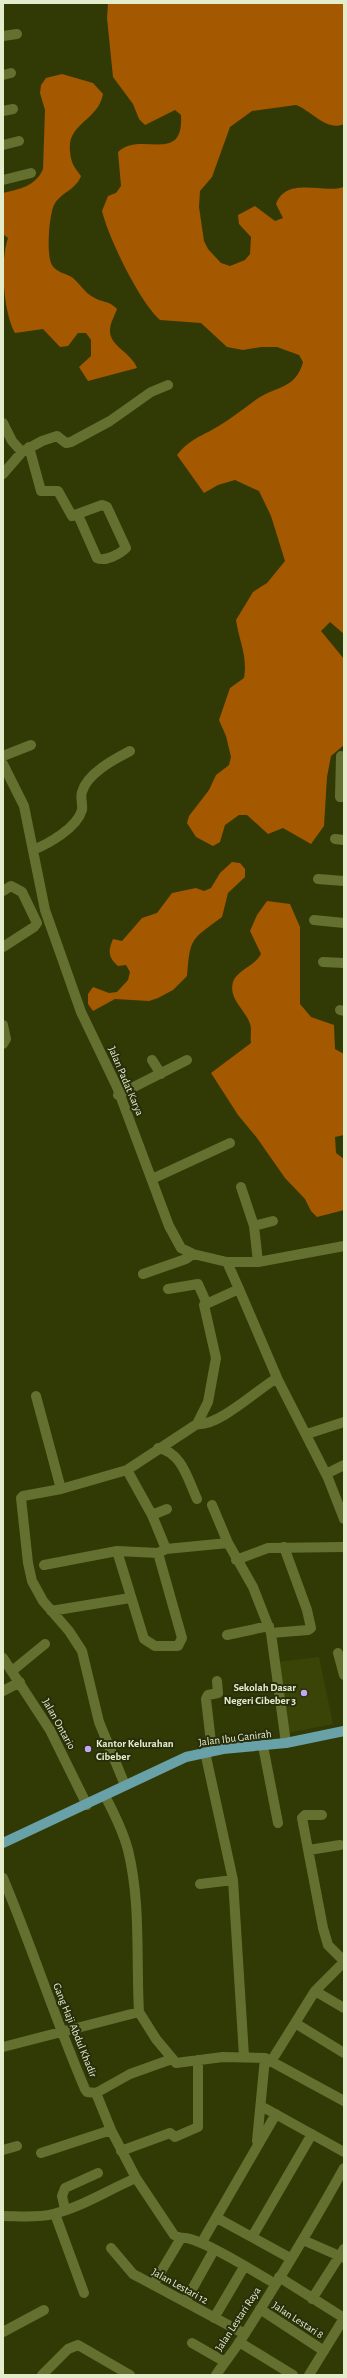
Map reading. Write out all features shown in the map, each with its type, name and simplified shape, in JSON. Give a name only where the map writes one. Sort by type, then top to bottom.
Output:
[{"type":"main road","name":"Jalan Ibu Ganirah","points":[[3,1843],[87,1805],[168,1764],[208,1751],[286,1743],[344,1731]]},
{"type":"street","points":[[3,36],[17,34]]},
{"type":"street","points":[[3,145],[19,141]]},
{"type":"street","points":[[3,180],[31,173]]},
{"type":"street","points":[[3,474],[26,450],[57,436],[66,443],[71,442],[110,421],[151,392],[168,385]]},
{"type":"street","points":[[3,423],[12,441],[26,450],[41,491],[58,491],[70,514],[78,515],[102,505],[107,507],[126,548],[103,560],[97,558],[78,515]]},
{"type":"street","points":[[3,756],[31,745]]},
{"type":"street","points":[[33,850],[50,843],[73,823],[82,811],[82,792],[84,787],[104,765],[130,750]]},
{"type":"street","points":[[341,756],[340,797],[344,797]]},
{"type":"street","name":"Jalan Padat Karya","points":[[3,764],[24,806],[45,910],[81,1012],[101,1052],[152,1178],[173,1236],[181,1248],[193,1254],[227,1262],[258,1262],[344,1246]]},
{"type":"street","points":[[318,880],[344,881]]},
{"type":"street","points":[[3,891],[11,886],[22,892],[37,923],[34,928],[3,947]]},
{"type":"street","points":[[314,920],[344,923]]},
{"type":"street","points":[[323,962],[344,963]]},
{"type":"street","points":[[3,1025],[6,1039],[3,1044]]},
{"type":"street","points":[[152,1060],[160,1074]]},
{"type":"street","points":[[118,1095],[187,1060]]},
{"type":"street","points":[[152,1178],[230,1143]]},
{"type":"street","points":[[241,1188],[254,1226],[258,1262]]},
{"type":"street","points":[[254,1226],[273,1221]]},
{"type":"street","points":[[143,1274],[186,1260],[193,1254]]},
{"type":"street","points":[[227,1262],[277,1378],[342,1505],[344,1519]]},
{"type":"street","points":[[168,1289],[198,1284],[206,1302],[204,1305],[207,1324],[216,1358],[208,1402],[197,1424]]},
{"type":"street","points":[[206,1302],[239,1289]]},
{"type":"street","points":[[124,1785],[99,1722],[82,1651],[69,1631],[51,1611],[32,1581],[28,1564],[21,1498],[23,1496],[61,1489],[127,1470],[158,1448],[197,1424],[208,1424],[232,1410],[277,1378]]},
{"type":"street","points":[[36,1396],[61,1489]]},
{"type":"street","points":[[307,1434],[344,1422]]},
{"type":"street","points":[[158,1448],[164,1449],[178,1458],[197,1499]]},
{"type":"street","points":[[326,1474],[344,1465]]},
{"type":"street","points":[[117,1551],[130,1598],[147,1642],[155,1646],[178,1646],[182,1638],[152,1515],[127,1470]]},
{"type":"street","points":[[212,1505],[236,1560],[248,1577],[270,1630],[286,1743]]},
{"type":"street","points":[[152,1515],[167,1509]]},
{"type":"street","points":[[44,1565],[117,1551],[162,1551],[228,1543]]},
{"type":"street","points":[[236,1560],[263,1549],[284,1547],[344,1547]]},
{"type":"street","points":[[227,1635],[270,1630],[308,1630],[310,1628],[307,1610],[284,1547]]},
{"type":"street","points":[[51,1611],[130,1598]]},
{"type":"street","points":[[12,1671],[45,1644]]},
{"type":"street","points":[[338,1653],[344,1675]]},
{"type":"street","name":"Jalan Ontario","points":[[3,1658],[50,1730],[87,1805]]},
{"type":"street","points":[[217,1681],[218,1693],[208,1695],[206,1699],[208,1751],[233,1880],[244,2056]]},
{"type":"street","points":[[3,1691],[20,1682]]},
{"type":"street","points":[[263,1746],[278,1823]]},
{"type":"street","points":[[105,1796],[127,1848],[131,1867],[137,1916],[139,2012],[145,2023],[172,2059],[182,2063],[244,2056],[268,2059],[344,2101]]},
{"type":"street","points":[[257,2144],[268,2059],[295,2023],[315,1991],[344,1962],[328,1945],[323,1928],[310,1850],[302,1818],[306,1815],[322,1815]]},
{"type":"street","points":[[310,1850],[340,1845]]},
{"type":"street","name":"Gang Haji Abdul Khadir","points":[[3,1878],[25,1932],[61,2034],[85,2089],[87,2092],[96,2093],[111,2130],[136,2178],[174,2235],[181,2238]]},
{"type":"street","points":[[200,1884],[233,1880]]},
{"type":"street","points":[[315,1991],[344,2008]]},
{"type":"street","points":[[3,2048],[61,2034],[139,2012]]},
{"type":"street","points":[[295,2023],[344,2053]]},
{"type":"street","points":[[96,2093],[130,2074],[172,2059]]},
{"type":"street","points":[[121,2151],[170,2133],[175,2137],[198,2127],[198,2060]]},
{"type":"street","points":[[261,2106],[344,2152]]},
{"type":"street","points":[[202,2242],[217,2218],[257,2144],[276,2114]]},
{"type":"street","points":[[41,2153],[111,2130]]},
{"type":"street","points":[[252,2238],[312,2134]]},
{"type":"street","points":[[3,2150],[17,2146]]},
{"type":"street","points":[[309,2375],[344,2318],[277,2280],[303,2240],[344,2168]]},
{"type":"street","points":[[84,2293],[60,2211],[62,2196],[65,2188],[98,2173]]},
{"type":"street","points":[[3,2216],[60,2211],[84,2203],[110,2189],[136,2178]]},
{"type":"street","points":[[217,2218],[290,2258]]},
{"type":"street","name":"Jalan Lestari Raya","points":[[181,2238],[188,2237],[202,2242],[244,2267],[277,2280],[219,2374]]},
{"type":"street","points":[[153,2284],[181,2238]]},
{"type":"street","points":[[303,2240],[343,2255],[312,2299]]},
{"type":"street","name":"Jalan Lestari 12","points":[[111,2248],[133,2274],[214,2318],[293,2375]]},
{"type":"street","points":[[185,2302],[214,2250]]},
{"type":"street","points":[[214,2318],[244,2267]]},
{"type":"street","name":"Jalan Lestari 8","points":[[260,2309],[324,2351]]},
{"type":"street","points":[[3,2332],[44,2310]]},
{"type":"street","points":[[192,2343],[225,2362]]},
{"type":"street","points":[[44,2374],[68,2349],[78,2345],[130,2375]]},
{"type":"shaded area","points":[[108,3],[344,3],[344,124],[338,126],[326,123],[296,105],[252,111],[230,127],[212,177],[200,191],[199,207],[204,241],[208,249],[221,263],[230,266],[245,260],[250,254],[251,237],[239,224],[238,215],[255,206],[275,221],[283,218],[276,204],[281,196],[288,191],[297,188],[335,189],[344,187],[344,634],[330,622],[321,631],[344,659],[344,745],[331,756],[327,777],[324,826],[311,844],[283,828],[268,834],[247,815],[239,815],[225,825],[220,842],[213,846],[196,837],[187,823],[189,816],[209,790],[216,775],[229,765],[231,757],[226,736],[219,720],[230,688],[244,678],[245,663],[236,620],[253,592],[267,583],[285,561],[271,516],[259,491],[235,480],[218,485],[204,493],[177,455],[191,442],[222,424],[257,399],[290,382],[300,371],[303,362],[299,355],[277,347],[261,347],[243,350],[227,347],[201,323],[160,320],[134,285],[111,237],[102,211],[108,196],[116,193],[121,186],[118,152],[127,146],[168,143],[176,139],[180,130],[181,115],[175,110],[145,125],[139,119],[133,104],[113,77],[107,18]]},
{"type":"shaded area","points":[[62,74],[93,83],[103,94],[100,103],[90,117],[73,134],[70,142],[70,155],[72,162],[81,176],[76,185],[60,197],[52,210],[49,235],[50,260],[54,268],[73,278],[90,295],[96,299],[111,304],[117,309],[111,325],[111,336],[113,341],[131,358],[137,368],[88,381],[79,367],[91,356],[91,340],[86,333],[78,333],[68,346],[60,347],[43,329],[15,333],[11,324],[5,300],[4,259],[8,238],[3,234],[3,193],[27,186],[32,183],[40,175],[43,169],[45,110],[40,93],[41,85],[46,78]]},
{"type":"shaded area","points":[[232,862],[240,863],[245,869],[245,877],[228,893],[222,917],[204,930],[194,940],[189,954],[187,976],[173,990],[158,998],[149,1001],[115,999],[93,1011],[88,1004],[88,994],[93,987],[109,993],[117,992],[128,980],[130,972],[126,965],[118,966],[112,960],[110,947],[113,939],[122,941],[142,918],[157,913],[172,893],[196,888],[204,891],[211,888],[220,873]]},
{"type":"shaded area","points":[[267,901],[290,904],[300,927],[300,1004],[311,1017],[334,1025],[335,1049],[344,1054],[344,1135],[335,1137],[336,1153],[344,1159],[344,1210],[317,1217],[311,1211],[305,1199],[285,1178],[257,1138],[238,1115],[211,1073],[251,1043],[250,1024],[235,999],[232,988],[233,982],[238,974],[255,962],[261,954],[250,931],[257,915]]},
{"type":"shaded area","name":"Sekolah Dasar Negeri Cibeber 3","points":[[319,1657],[333,1724],[288,1733],[278,1662]]},
{"type":"place","name":"Sekolah Dasar Negeri Cibeber 3","points":[[304,1693]]},
{"type":"place","name":"Kantor Kelurahan Cibeber","points":[[88,1749]]}]
